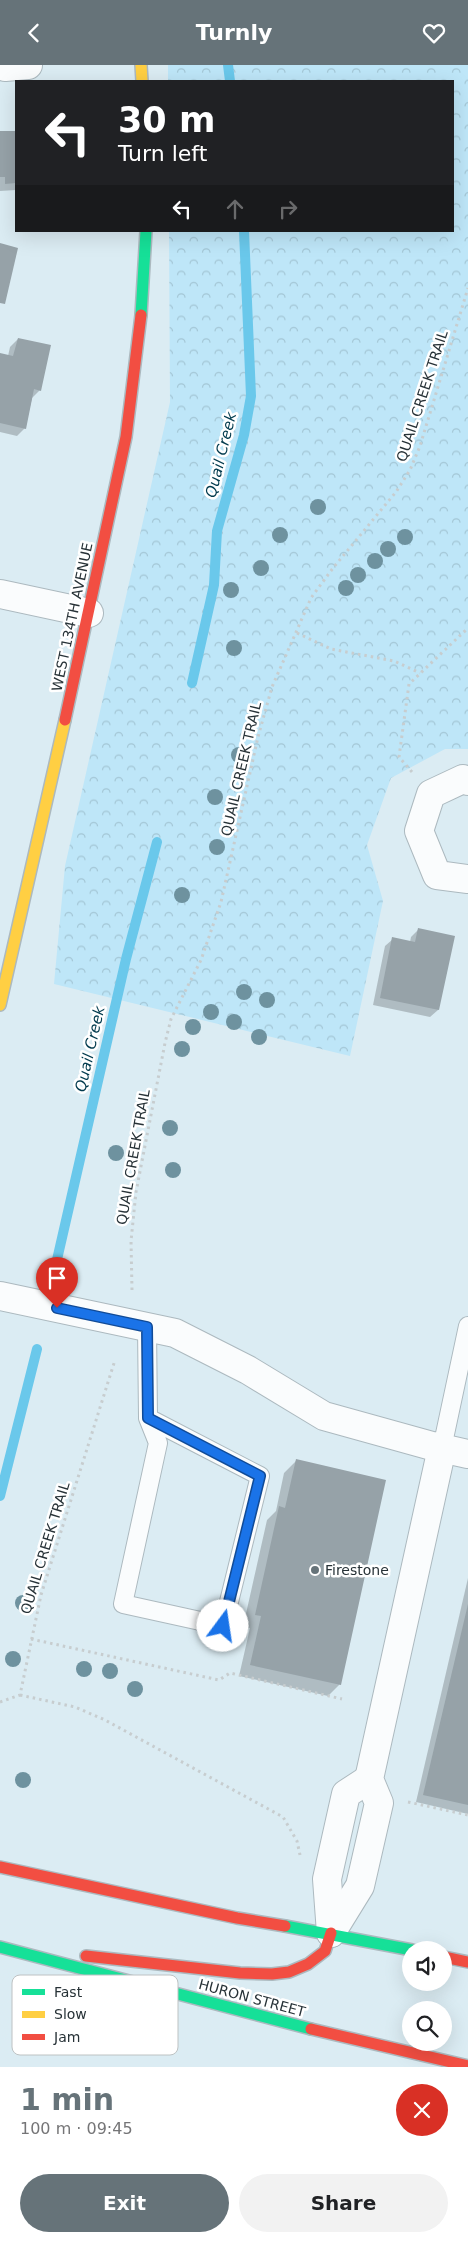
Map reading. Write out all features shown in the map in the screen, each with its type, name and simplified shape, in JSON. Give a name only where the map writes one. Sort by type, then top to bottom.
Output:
[{"type":"main road","points":[[141,65],[142,80]]},
{"type":"main road","name":"WEST 134TH AVENUE","points":[[0,1005],[89,613],[126,437],[133,395],[141,319],[146,232]]},
{"type":"main road","points":[[0,1867],[237,1918],[331,1933],[402,1948]]},
{"type":"main road","points":[[0,1947],[240,1973],[272,1974],[289,1972],[308,1964],[325,1951],[331,1933]]},
{"type":"main road","name":"HURON STREET","points":[[0,1947],[105,1975]]},
{"type":"main road","points":[[452,1959],[468,1962]]},
{"type":"main road","name":"HURON STREET","points":[[178,1994],[324,2033],[468,2066]]},
{"type":"street","points":[[0,594],[89,613]]},
{"type":"street","points":[[468,781],[463,779],[430,794],[419,831],[437,875],[468,879]]},
{"type":"street","points":[[0,1296],[175,1333],[248,1370],[324,1416],[455,1451],[369,1779],[346,1794],[327,1879],[331,1933]]},
{"type":"lane","points":[[455,1451],[468,1326]]},
{"type":"lane","points":[[147,1327],[148,1418],[158,1443],[123,1604],[223,1626],[260,1476],[148,1418]]},
{"type":"path","name":"QUAIL CREEK TRAIL","points":[[132,1290],[130,1241],[136,1192],[165,1043],[171,1019],[201,960],[221,903],[258,737],[272,687],[311,598],[333,568],[396,492],[410,470],[420,446],[468,288]]},
{"type":"path","points":[[430,794],[399,757],[409,684],[468,628]]},
{"type":"path","points":[[297,633],[330,649],[394,661],[420,673]]},
{"type":"path","name":"QUAIL CREEK TRAIL","points":[[20,1695],[41,1595],[115,1360]]},
{"type":"path","points":[[31,1639],[219,1680],[230,1673],[342,1699]]},
{"type":"path","points":[[0,1702],[20,1695],[75,1707],[97,1717],[283,1817],[297,1841],[301,1858]]},
{"type":"path","points":[[400,1800],[468,1815]]},
{"type":"green space","points":[[168,65],[468,65],[468,749],[445,749],[391,778],[367,845],[383,901],[350,1056],[54,984],[65,866],[170,402],[169,232],[454,232],[454,80],[168,80]]},
{"type":"building","points":[[0,131],[15,131],[15,183],[5,184],[5,177],[0,177]]},
{"type":"building","points":[[0,243],[18,248],[5,304],[0,303]]},
{"type":"building","points":[[18,338],[51,345],[41,391],[34,389],[26,429],[0,423],[0,353],[13,356]]},
{"type":"building","points":[[418,928],[455,936],[439,1010],[380,998],[392,937],[415,942]]},
{"type":"building","points":[[296,1459],[386,1480],[341,1685],[250,1665],[261,1616],[255,1615],[279,1506],[285,1508]]},
{"type":"building","points":[[468,1604],[468,1805],[423,1795]]},
{"type":"waterway","name":"Quail Creek","points":[[228,65],[230,80]]},
{"type":"waterway","name":"Quail Creek","points":[[192,683],[214,585],[217,531],[244,435],[251,396],[244,232]]},
{"type":"waterway","name":"Quail Creek","points":[[56,1264],[126,959],[157,842]]},
{"type":"waterway","name":"Quail Creek","points":[[0,1496],[37,1349]]},
{"type":"traffic: fast","points":[[141,315],[146,232]]},
{"type":"traffic: fast","points":[[285,1926],[402,1948]]},
{"type":"traffic: fast","points":[[0,1947],[106,1975]]},
{"type":"traffic: fast","points":[[178,1994],[311,2029]]},
{"type":"traffic: slow","points":[[141,65],[142,80]]},
{"type":"traffic: slow","points":[[0,1005],[65,720]]},
{"type":"traffic: jam","points":[[65,720],[126,437],[141,315]]},
{"type":"traffic: jam","points":[[0,1867],[237,1918],[285,1926]]},
{"type":"traffic: jam","points":[[86,1956],[240,1973],[272,1974],[289,1972],[308,1964],[325,1951],[331,1933]]},
{"type":"traffic: jam","points":[[452,1959],[468,1962]]},
{"type":"traffic: jam","points":[[311,2029],[468,2066]]},
{"type":"place","name":"Firestone","points":[[315,1570]]},
{"type":"route","points":[[57,1308],[147,1327],[148,1418],[260,1476],[223,1626]]}]
